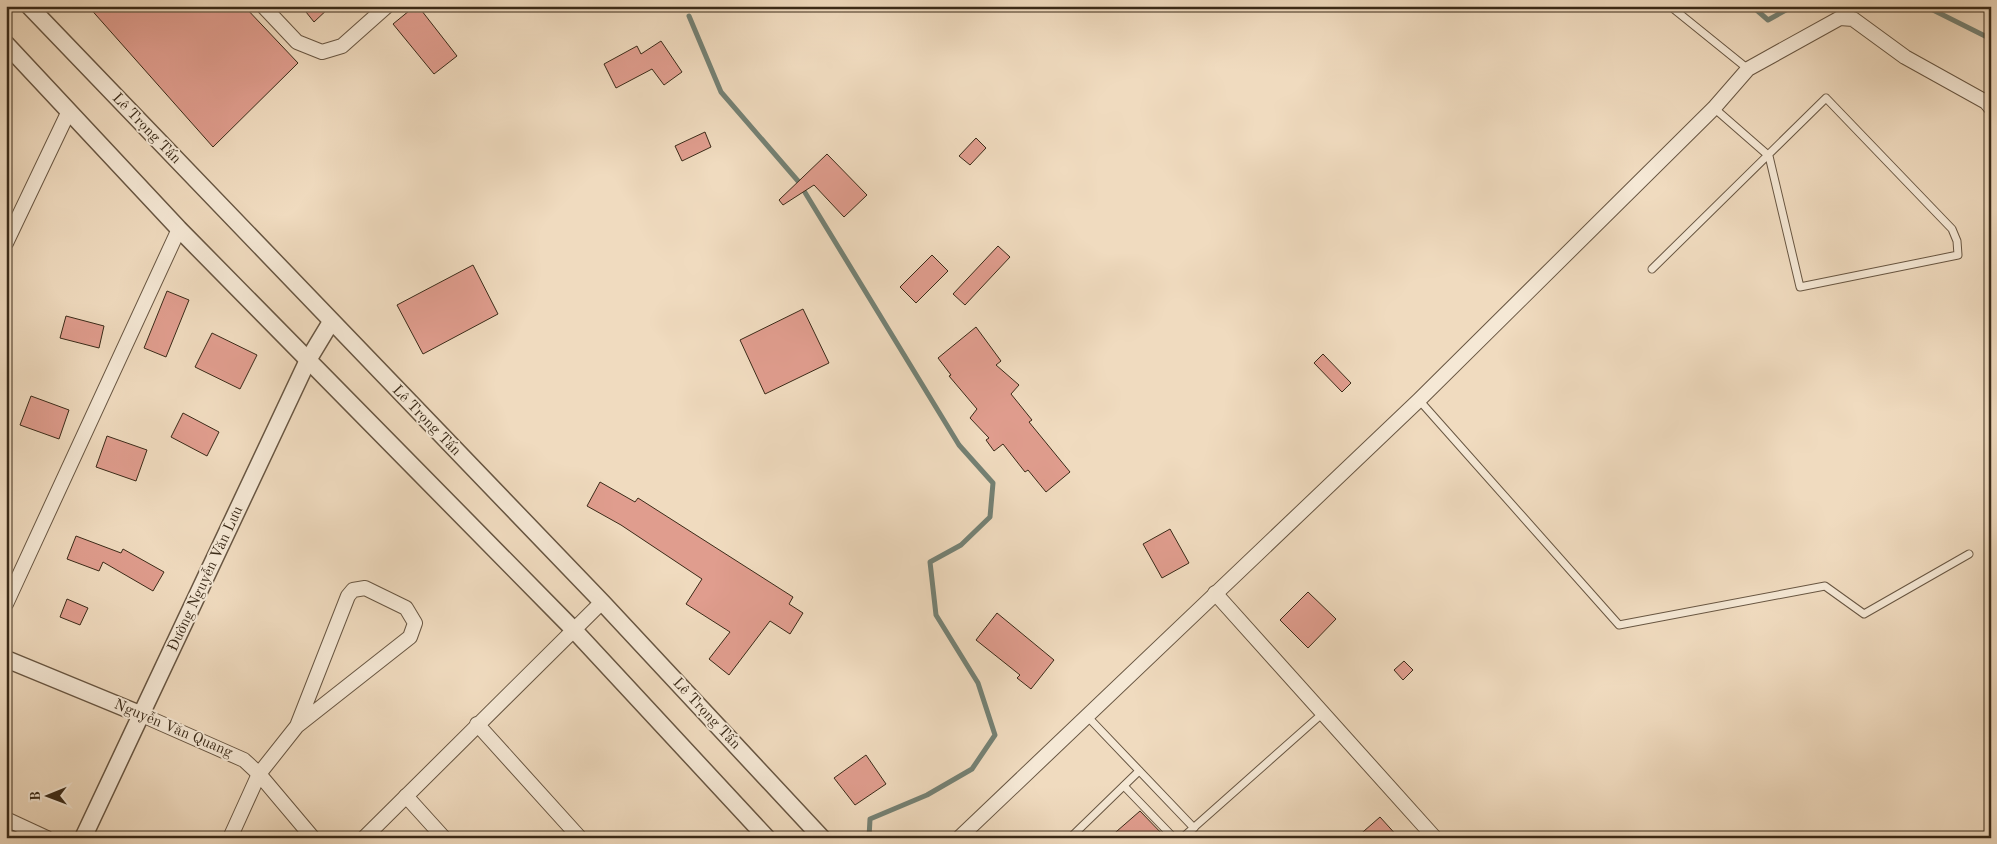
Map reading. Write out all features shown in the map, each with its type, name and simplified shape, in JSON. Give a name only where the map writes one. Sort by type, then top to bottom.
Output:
[{"type":"street","name":"Lê Trọng Tấn","points":[[29,6],[330,322],[602,602],[822,838]]},
{"type":"street","points":[[263,6],[297,42],[322,52],[342,46],[387,6]]},
{"type":"street","points":[[959,838],[1419,400],[1714,108],[1748,69],[1840,18],[1854,19],[1905,57],[1986,102],[1991,108]]},
{"type":"street","points":[[6,44],[68,113],[179,230],[574,630],[767,838]]},
{"type":"street","points":[[6,243],[68,113]]},
{"type":"street","points":[[6,604],[179,230]]},
{"type":"street","name":"Đường Nguyễn Văn Lưu","points":[[83,838],[308,360],[330,322]]},
{"type":"street","points":[[230,838],[259,774],[296,726],[410,637],[414,623],[406,608],[365,588],[354,590],[348,596],[296,726]]},
{"type":"street","points":[[1215,593],[1436,838]]},
{"type":"street","points":[[364,838],[602,602]]},
{"type":"street","name":"Nguyễn Văn Quang","points":[[6,659],[244,760],[259,774],[313,838]]},
{"type":"street","points":[[477,724],[580,838]]},
{"type":"street","points":[[406,796],[444,838]]},
{"type":"street","points":[[6,819],[47,838]]},
{"type":"lane","points":[[1670,6],[1748,69]]},
{"type":"lane","points":[[1652,269],[1769,156],[1826,98],[1952,229],[1957,241],[1958,255],[1800,287],[1769,156],[1714,108]]},
{"type":"lane","points":[[1419,400],[1619,625],[1825,586],[1864,614],[1969,554]]},
{"type":"lane","points":[[1182,838],[1323,713]]},
{"type":"lane","points":[[1087,716],[1194,828]]},
{"type":"lane","points":[[1074,837],[1139,771]]},
{"type":"lane","points":[[1124,786],[1174,838]]},
{"type":"building","points":[[88,6],[244,6],[298,63],[213,147]]},
{"type":"building","points":[[312,6],[331,6],[314,22],[306,12]]},
{"type":"building","points":[[415,6],[418,6],[457,56],[434,74],[393,24]]},
{"type":"building","points":[[661,41],[682,72],[664,85],[652,69],[616,88],[604,64],[637,46],[641,54]]},
{"type":"building","points":[[705,132],[711,147],[682,161],[675,146]]},
{"type":"building","points":[[976,138],[986,148],[970,165],[959,156]]},
{"type":"building","points":[[827,154],[867,195],[844,217],[814,185],[783,205],[779,200]]},
{"type":"building","points":[[998,246],[1010,257],[965,305],[953,294]]},
{"type":"building","points":[[932,255],[948,271],[916,303],[900,287]]},
{"type":"building","points":[[473,265],[498,314],[423,354],[397,305]]},
{"type":"building","points":[[167,291],[189,300],[166,357],[144,348]]},
{"type":"building","points":[[803,309],[829,363],[765,394],[740,340]]},
{"type":"building","points":[[66,316],[104,326],[99,348],[60,338]]},
{"type":"building","points":[[976,327],[1001,361],[996,365],[1019,385],[1011,394],[1032,420],[1029,422],[1070,472],[1046,492],[1028,470],[1025,472],[1003,444],[994,451],[986,440],[989,438],[970,418],[977,409],[949,376],[951,375],[938,358]]},
{"type":"building","points":[[212,333],[257,355],[240,389],[195,367]]},
{"type":"building","points":[[1323,354],[1351,383],[1342,392],[1314,363]]},
{"type":"building","points":[[31,396],[69,410],[59,439],[20,425]]},
{"type":"building","points":[[183,413],[219,432],[207,456],[171,437]]},
{"type":"building","points":[[107,436],[147,450],[136,481],[96,467]]},
{"type":"building","points":[[600,482],[635,502],[638,498],[793,597],[789,604],[803,613],[790,634],[770,621],[729,675],[709,659],[730,632],[686,604],[702,579],[621,525],[587,506]]},
{"type":"building","points":[[1170,529],[1189,563],[1162,578],[1143,544]]},
{"type":"building","points":[[76,536],[121,553],[123,549],[164,572],[153,591],[103,562],[99,571],[67,559]]},
{"type":"building","points":[[1308,592],[1336,619],[1308,648],[1280,620]]},
{"type":"building","points":[[67,599],[88,608],[80,625],[60,617]]},
{"type":"building","points":[[997,613],[1054,660],[1031,689],[1017,678],[1020,675],[976,640]]},
{"type":"building","points":[[1404,661],[1413,670],[1403,680],[1394,670]]},
{"type":"building","points":[[866,755],[886,784],[855,805],[834,778]]},
{"type":"building","points":[[1140,811],[1166,838],[1109,838]]},
{"type":"building","points":[[1380,817],[1399,838],[1356,838]]},
{"type":"waterway","points":[[1752,6],[1768,20],[1793,6]]},
{"type":"waterway","points":[[1925,6],[1991,39]]},
{"type":"waterway","points":[[689,16],[721,92],[798,181],[959,445],[993,483],[990,517],[961,545],[930,562],[936,615],[978,683],[995,735],[972,769],[927,795],[870,819],[869,838]]}]
